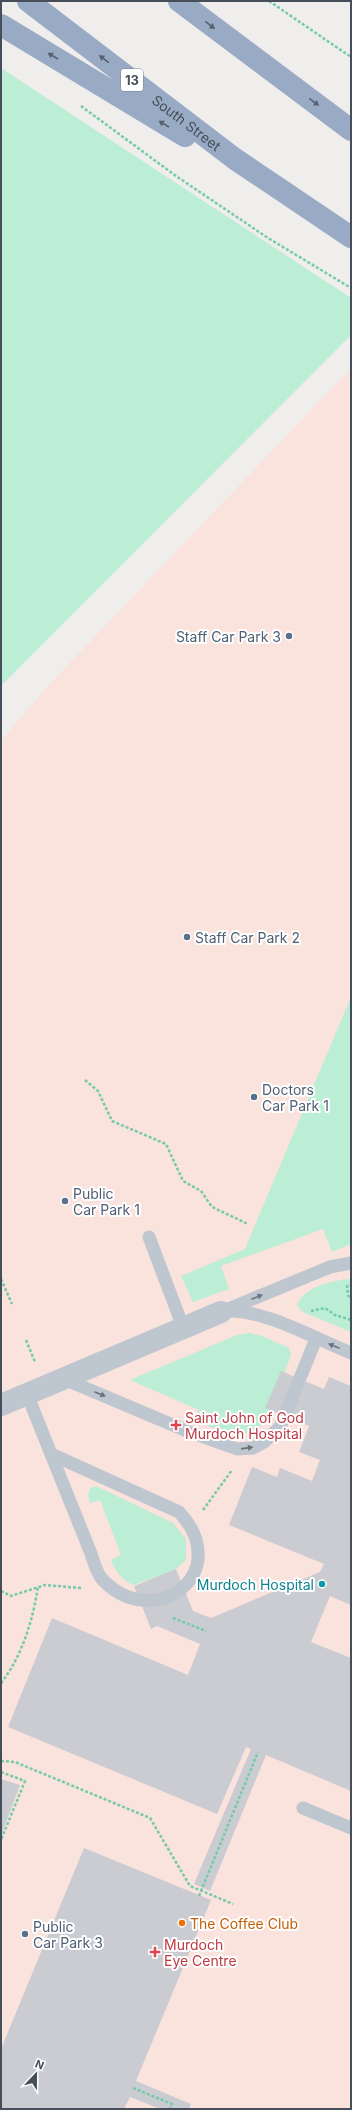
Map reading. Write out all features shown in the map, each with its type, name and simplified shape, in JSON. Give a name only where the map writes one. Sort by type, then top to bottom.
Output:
[{"type":"highway","name":"South Street","points":[[28,1],[235,159],[346,234]]},
{"type":"highway","points":[[179,1],[351,130]]},
{"type":"highway","points":[[1,24],[346,234]]},
{"type":"street","points":[[1,1405],[221,1312]]},
{"type":"lane","points":[[149,1237],[183,1327]]},
{"type":"lane","points":[[221,1312],[330,1267],[351,1263]]},
{"type":"lane","points":[[221,1312],[243,1311],[261,1315],[351,1353]]},
{"type":"lane","points":[[64,1379],[187,1431],[237,1449],[253,1448],[264,1442],[280,1427],[316,1339]]},
{"type":"lane","points":[[27,1394],[51,1454],[101,1578],[119,1592],[140,1601],[162,1599],[182,1590],[194,1576],[199,1550],[191,1525],[179,1512],[51,1454]]},
{"type":"lane","points":[[303,1808],[351,1828]]},
{"type":"path","points":[[269,1],[351,57]]},
{"type":"path","points":[[76,103],[176,176],[268,238],[351,288]]},
{"type":"path","points":[[85,1080],[98,1091],[112,1121],[166,1144],[183,1181],[201,1191],[212,1207],[248,1224]]},
{"type":"path","points":[[1,1278],[12,1304]]},
{"type":"path","points":[[347,1283],[348,1295],[351,1299]]},
{"type":"path","points":[[306,1312],[325,1308],[335,1315],[351,1320]]},
{"type":"path","points":[[26,1340],[36,1366]]},
{"type":"path","points":[[202,1512],[235,1465]]},
{"type":"path","points":[[1,1591],[11,1596],[38,1587],[70,1586],[84,1589]]},
{"type":"path","points":[[1,1683],[12,1667],[28,1628],[34,1610],[38,1587]]},
{"type":"path","points":[[162,1599],[167,1616],[206,1631]]},
{"type":"path","points":[[199,1896],[258,1752]]},
{"type":"path","points":[[1,1761],[15,1762],[150,1818],[190,1886],[233,1904]]},
{"type":"path","points":[[1,1772],[25,1781],[1,1840]]},
{"type":"path","points":[[133,2088],[172,2104],[170,2109]]},
{"type":"shaded area","name":"Saint John of God Murdoch Hospital","points":[[351,368],[351,2109],[1,2109],[1,741],[45,689]]},
{"type":"green space","points":[[1,68],[351,298],[351,335],[1,686]]},
{"type":"green space","points":[[351,997],[351,1244],[332,1252],[323,1229],[221,1266],[229,1289],[193,1302],[181,1276],[245,1249]]},
{"type":"green space","points":[[351,1279],[351,1332],[303,1312],[297,1306],[300,1299],[312,1289],[327,1283]]},
{"type":"green space","points":[[249,1333],[262,1336],[289,1348],[291,1355],[267,1419],[259,1427],[250,1432],[242,1434],[232,1433],[213,1428],[194,1420],[199,1410],[130,1380],[237,1335]]},
{"type":"green space","points":[[96,1486],[173,1523],[186,1539],[186,1560],[175,1570],[133,1585],[123,1578],[115,1569],[111,1560],[121,1555],[100,1500],[90,1503],[88,1494],[91,1488]]},
{"type":"building","name":"Murdoch Hospital","points":[[281,1371],[324,1389],[329,1377],[351,1386],[351,1605],[330,1596],[311,1642],[351,1658],[351,1791],[266,1755],[210,1891],[194,1884],[251,1749],[246,1747],[217,1814],[8,1727],[52,1618],[188,1675],[200,1644],[157,1626],[151,1629],[134,1586],[176,1569],[193,1611],[211,1618],[320,1572],[324,1564],[229,1525],[252,1467],[277,1477],[280,1468],[312,1481],[320,1460],[299,1452],[309,1426],[265,1408]]},
{"type":"building","points":[[1,1779],[20,1785],[1,1836]]},
{"type":"building","points":[[84,1848],[211,1900],[136,2081],[191,2104],[189,2109],[160,2109],[130,2097],[124,2109],[1,2109],[1,2049]]},
{"type":"place","name":"Staff Car Park 3","points":[[289,636]]},
{"type":"place","name":"Staff Car Park 2","points":[[187,937]]},
{"type":"place","name":"Doctors Car Park 1","points":[[254,1097]]},
{"type":"place","name":"Public Car Park 1","points":[[65,1201]]},
{"type":"place","name":"Saint John of God Murdoch Hospital","points":[[176,1425]]},
{"type":"place","name":"Murdoch Hospital","points":[[322,1584]]},
{"type":"place","name":"The Coffee Club","points":[[182,1923]]},
{"type":"place","name":"Public Car Park 3","points":[[25,1934]]},
{"type":"place","name":"Murdoch Eye Centre","points":[[155,1952]]}]
